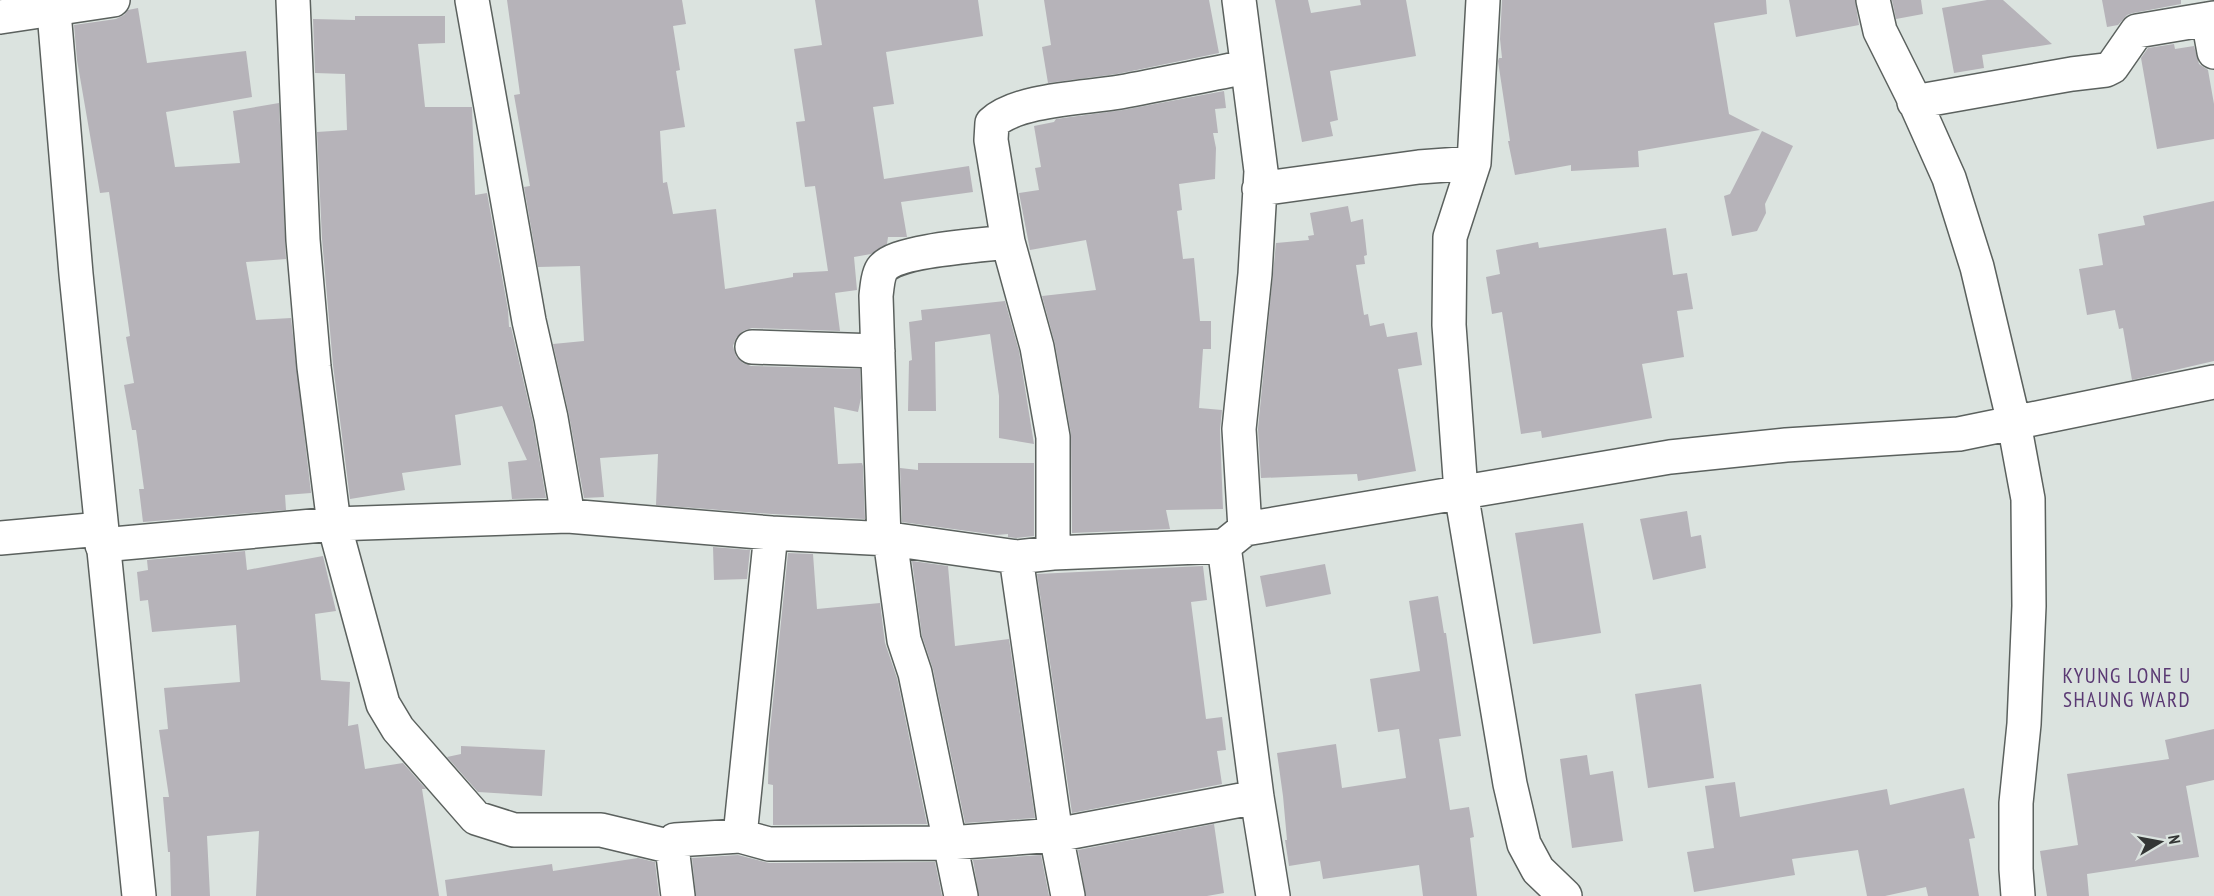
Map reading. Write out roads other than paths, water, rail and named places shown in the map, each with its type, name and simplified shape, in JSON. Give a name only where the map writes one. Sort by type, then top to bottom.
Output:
[{"type":"street","points":[[0,17],[53,4],[112,0]]},
{"type":"street","points":[[293,0],[303,240],[314,367],[334,524],[383,704],[398,729],[476,818],[514,830],[601,830],[672,848]]},
{"type":"street","points":[[472,0],[529,321],[551,418],[568,516]]},
{"type":"street","points":[[1239,0],[1261,171],[1255,274],[1239,429],[1234,537],[1257,797],[1273,896]]},
{"type":"street","points":[[1483,0],[1474,163],[1450,237],[1449,325],[1461,492],[1510,784],[1524,844],[1538,870],[1565,896]]},
{"type":"street","points":[[1874,0],[1880,31],[1949,178],[1977,267],[2014,423],[2028,499],[2029,594],[2025,724],[2016,803],[2018,896]]},
{"type":"street","points":[[53,4],[77,286],[139,896]]},
{"type":"street","points":[[1914,102],[2106,70],[2112,67],[2137,31],[2211,19],[2214,52]]},
{"type":"street","points":[[1053,553],[1053,437],[1037,347],[1008,242],[990,140],[992,123],[1001,114],[1056,101],[1119,92],[1247,67]]},
{"type":"street","points":[[1259,189],[1419,167],[1474,163]]},
{"type":"street","points":[[961,896],[915,674],[904,640],[887,539],[876,296],[882,270],[891,261],[912,254],[1008,242]]},
{"type":"street","points":[[752,347],[878,351]]},
{"type":"street","points":[[0,538],[102,537],[334,524],[568,516],[771,533],[887,539],[1016,557],[1234,537],[1461,492],[1670,457],[1786,445],[1959,434],[2214,382]]},
{"type":"street","points":[[740,836],[771,533]]},
{"type":"street","points":[[1016,557],[1056,835],[1068,896]]},
{"type":"street","points":[[678,896],[672,848],[675,840],[684,838],[740,836],[769,844],[949,843],[1056,835],[1257,797]]},
{"type":"district","name":"KYUNG LONE U SHAUNG WARD","points":[[2127,687]]}]
